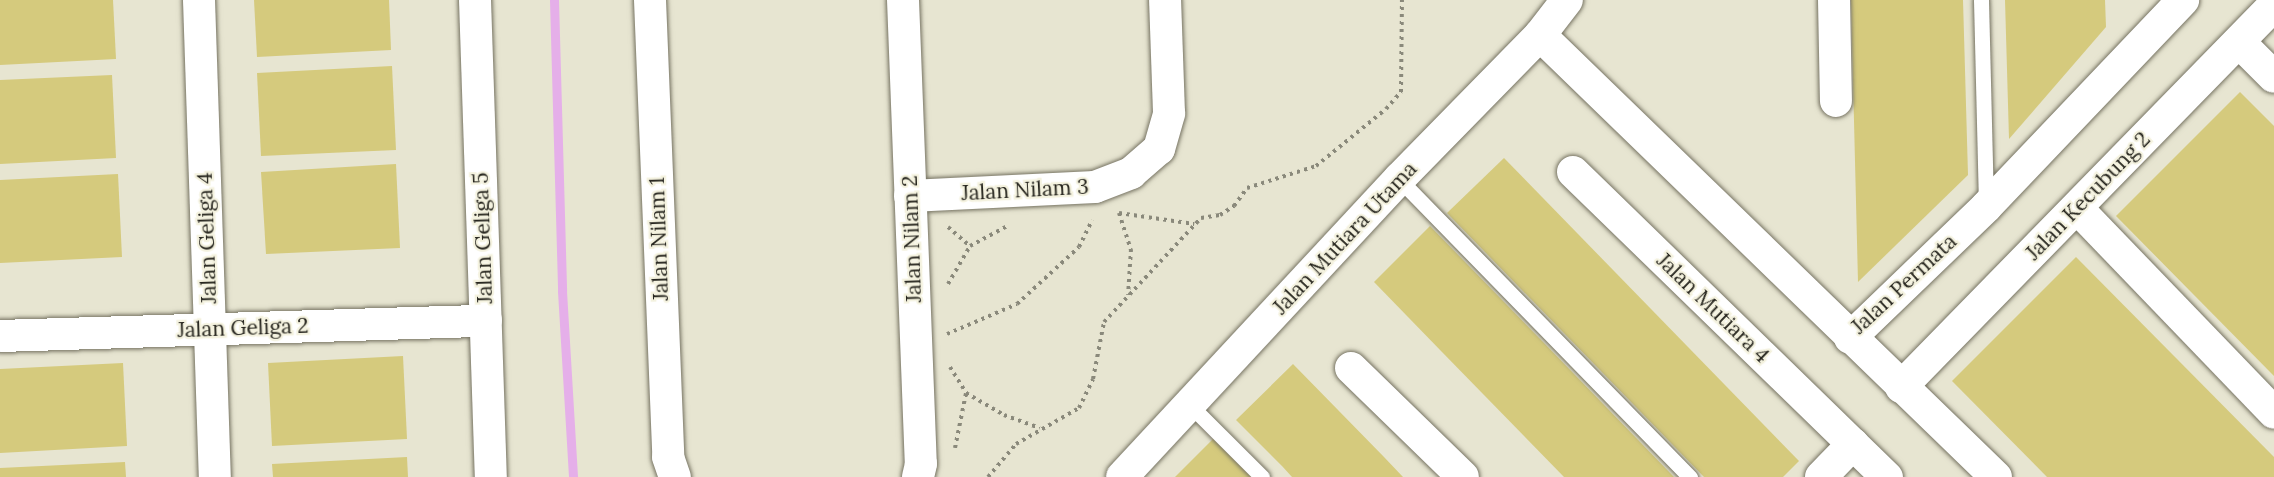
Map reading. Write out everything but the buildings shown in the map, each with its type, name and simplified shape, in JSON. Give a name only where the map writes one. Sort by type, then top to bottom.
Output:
[{"type":"street","name":"Jalan Geliga 4","points":[[199,0],[215,477]]},
{"type":"street","name":"Jalan Geliga 5","points":[[475,0],[491,477]]},
{"type":"street","name":"Jalan Nilam 1","points":[[650,0],[668,458],[675,477]]},
{"type":"street","name":"Jalan Nilam 2","points":[[903,0],[921,464],[918,477]]},
{"type":"street","name":"Jalan Nilam 3","points":[[910,196],[1095,199],[1131,172],[1159,149],[1169,113],[1165,0]]},
{"type":"street","name":"Jalan Mutiara Utama","points":[[1122,477],[1399,179],[1540,35],[1567,0]]},
{"type":"street","points":[[1834,0],[1836,101]]},
{"type":"street","name":"Jalan Permata","points":[[1540,35],[1850,338],[1986,207],[2183,0]]},
{"type":"street","name":"Jalan Kecubung 2","points":[[1901,387],[2274,5]]},
{"type":"street","points":[[2239,42],[2274,77]]},
{"type":"street","name":"Jalan Mutiara 4","points":[[1573,172],[1887,477]]},
{"type":"street","points":[[2077,208],[2274,413]]},
{"type":"street","name":"Jalan Geliga 2","points":[[0,336],[486,321]]},
{"type":"street","points":[[1850,338],[1996,477]]},
{"type":"street","points":[[1351,368],[1463,477]]},
{"type":"street","points":[[1821,477],[1853,444]]},
{"type":"lane","points":[[1981,0],[1986,207]]},
{"type":"lane","points":[[1399,179],[1690,477]]},
{"type":"lane","points":[[1190,405],[1262,477]]},
{"type":"path","points":[[988,477],[1016,444],[1079,408],[1093,378],[1104,322],[1195,224],[1234,206],[1247,188],[1316,166],[1386,109],[1401,92],[1402,0]]},
{"type":"path","points":[[916,340],[946,334],[1017,304],[1079,247],[1095,199],[1119,213],[1195,224]]},
{"type":"path","points":[[1119,213],[1131,249],[1128,295]]},
{"type":"path","points":[[946,291],[970,246],[1018,221]]},
{"type":"path","points":[[948,364],[966,393],[1004,415],[1041,428]]},
{"type":"path","points":[[954,452],[966,393]]},
{"type":"waterway","points":[[554,0],[562,291],[573,477]]}]
